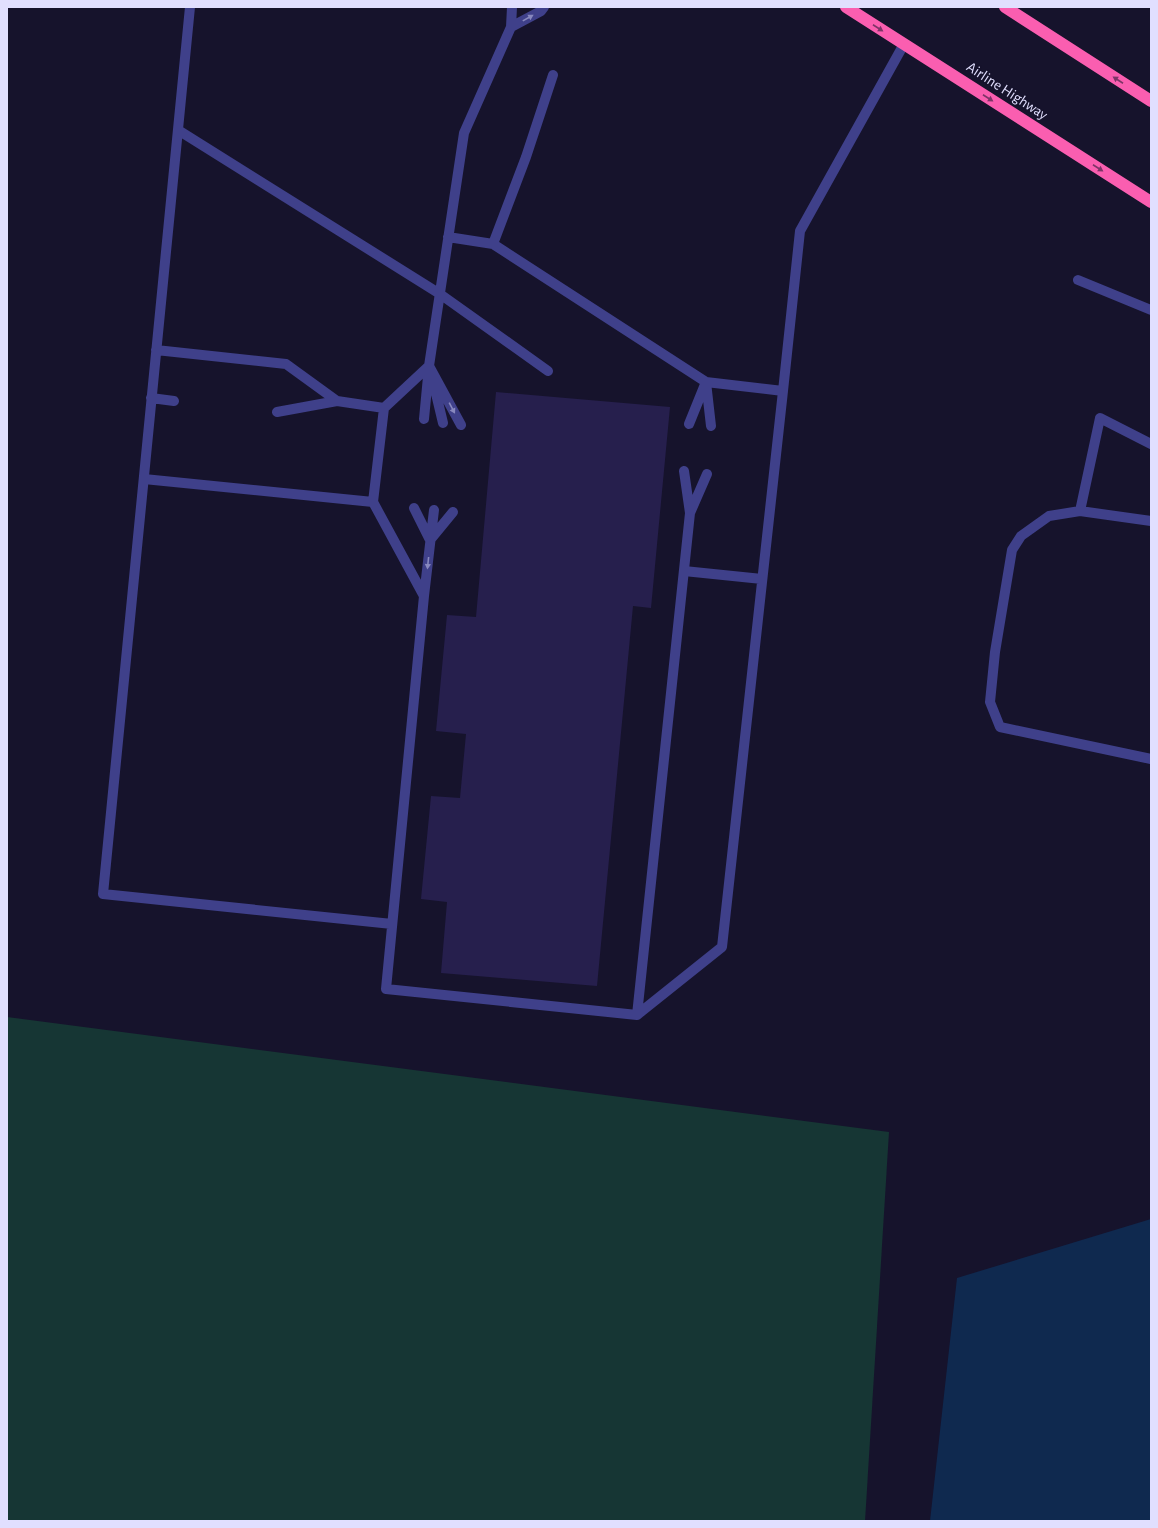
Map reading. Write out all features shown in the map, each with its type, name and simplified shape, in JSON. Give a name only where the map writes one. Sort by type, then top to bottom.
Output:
[{"type":"highway","name":"Airline Highway","points":[[846,7],[1151,202]]},
{"type":"highway","points":[[1005,7],[1151,100]]},
{"type":"lane","points":[[190,7],[103,894],[392,924]]},
{"type":"lane","points":[[424,419],[429,366],[464,133],[511,28],[512,7]]},
{"type":"lane","points":[[511,28],[541,11],[544,7]]},
{"type":"lane","points":[[434,510],[424,596],[386,989],[636,1015],[722,947],[800,231],[904,44]]},
{"type":"lane","points":[[492,244],[526,157],[553,75]]},
{"type":"lane","points":[[178,130],[440,294],[548,371]]},
{"type":"lane","points":[[448,237],[492,244],[706,382],[783,390]]},
{"type":"lane","points":[[1078,280],[1151,310]]},
{"type":"lane","points":[[156,350],[286,364],[337,401]]},
{"type":"lane","points":[[424,596],[373,502],[384,408],[429,366]]},
{"type":"lane","points":[[429,366],[443,423]]},
{"type":"lane","points":[[429,366],[461,426]]},
{"type":"lane","points":[[689,424],[706,382]]},
{"type":"lane","points":[[706,382],[711,426]]},
{"type":"lane","points":[[151,398],[174,401]]},
{"type":"lane","points":[[277,412],[337,401],[384,408]]},
{"type":"lane","points":[[1080,512],[1100,418],[1151,444]]},
{"type":"lane","points":[[636,1015],[690,513],[684,471]]},
{"type":"lane","points":[[690,513],[707,474]]},
{"type":"lane","points":[[144,479],[373,502]]},
{"type":"lane","points":[[414,508],[430,540]]},
{"type":"lane","points":[[430,540],[453,512]]},
{"type":"lane","points":[[1151,521],[1080,512],[1049,516],[1021,536],[1012,550],[995,652],[990,702],[1000,727],[1151,759]]},
{"type":"lane","points":[[684,571],[762,578]]},
{"type":"green space","points":[[7,1017],[889,1132],[865,1521],[7,1521]]},
{"type":"water","points":[[1151,1219],[1151,1521],[930,1521],[957,1278]]},
{"type":"building","points":[[496,392],[670,407],[651,608],[633,606],[597,986],[441,973],[447,902],[421,899],[431,796],[460,798],[466,734],[436,731],[447,615],[476,617]]}]
